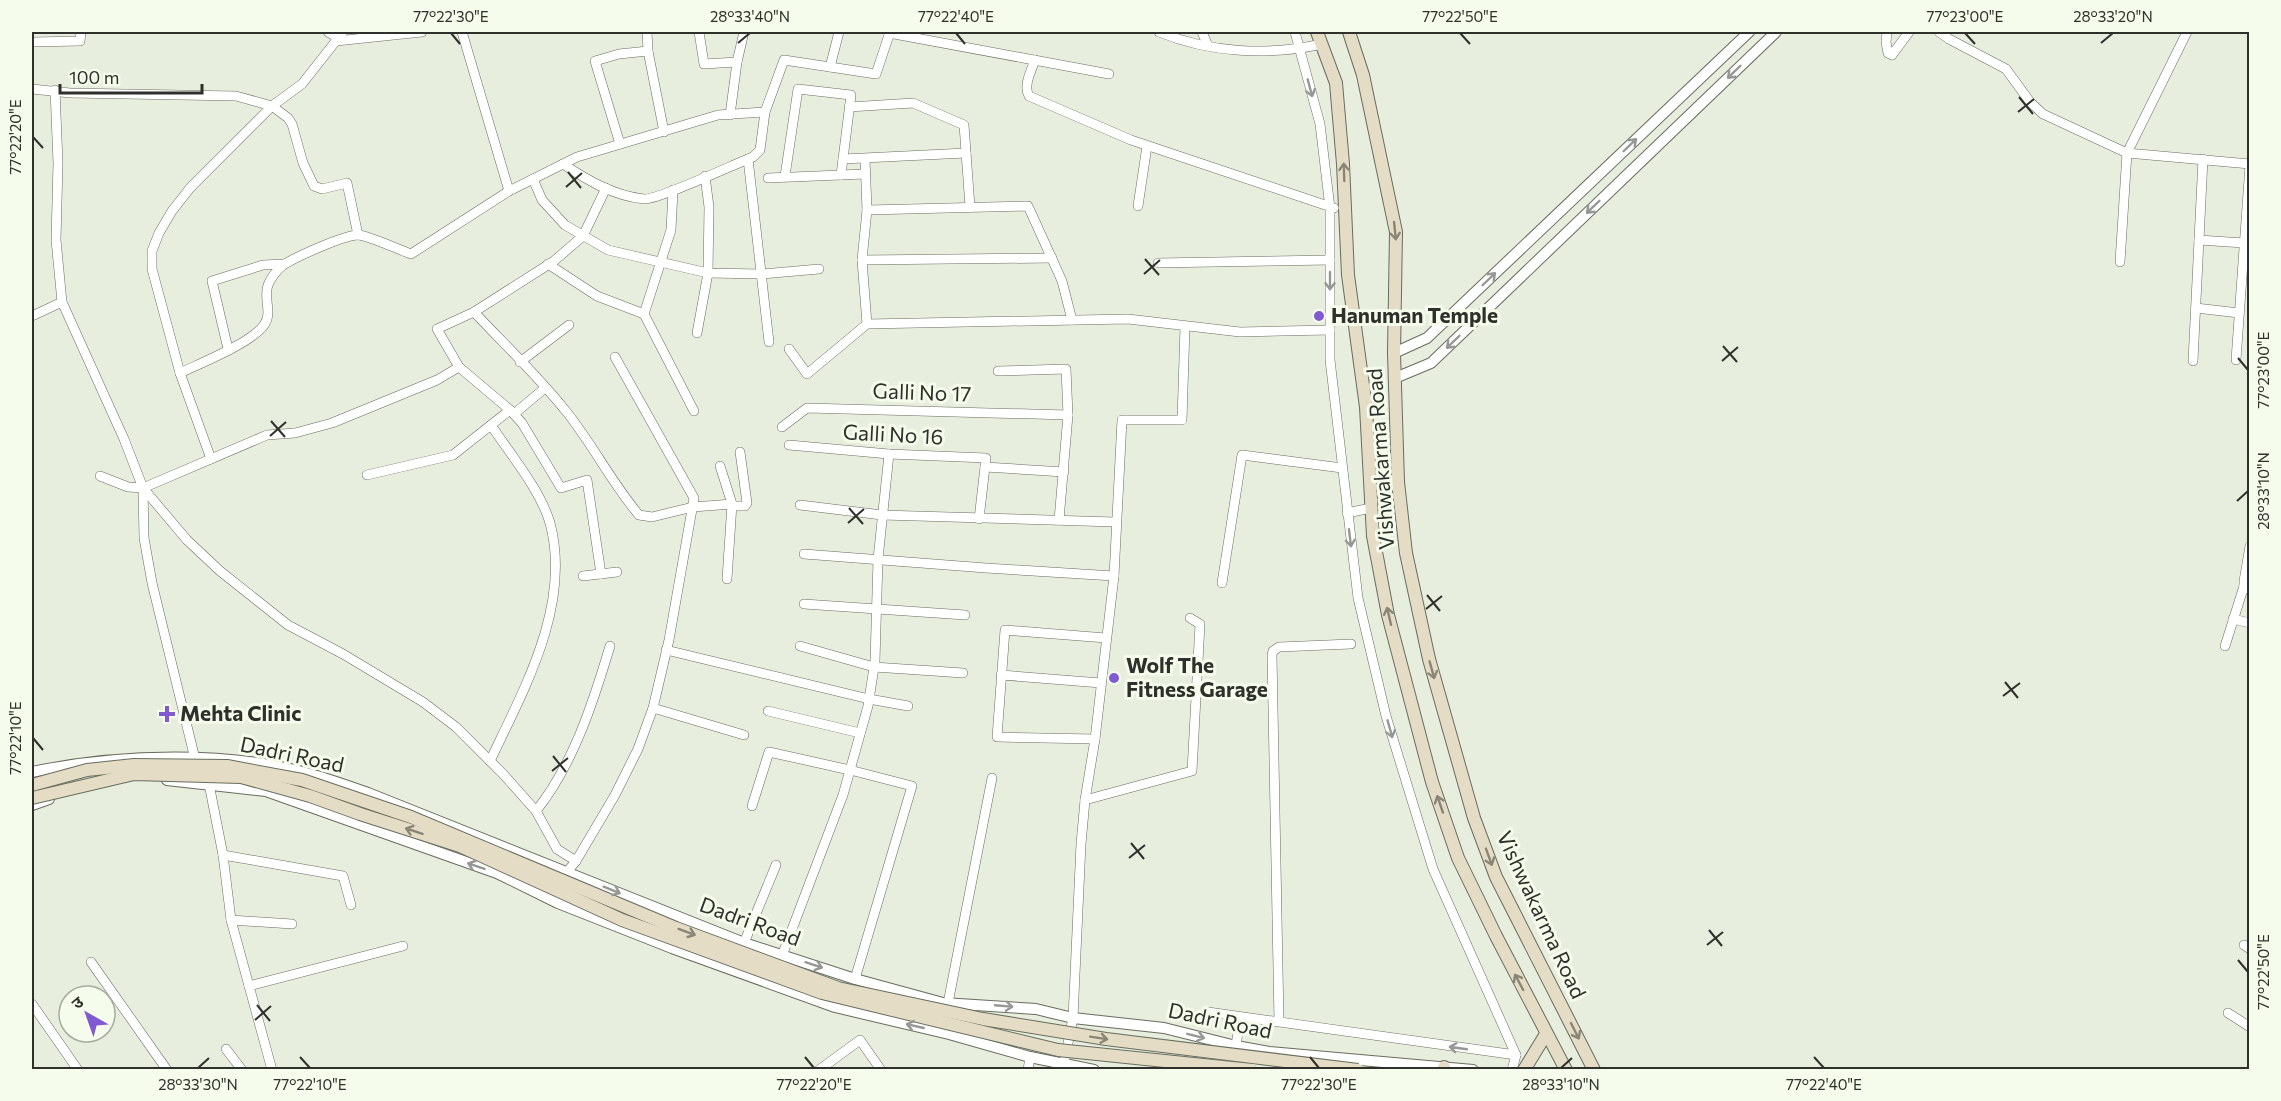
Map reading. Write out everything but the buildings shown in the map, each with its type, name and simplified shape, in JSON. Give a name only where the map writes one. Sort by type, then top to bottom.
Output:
[{"type":"main road","name":"Vishwakarma Road","points":[[1317,32],[1336,83],[1343,164],[1348,275],[1366,407],[1373,536],[1389,615],[1432,782],[1458,858],[1566,1070]]},
{"type":"main road","name":"Vishwakarma Road","points":[[1349,32],[1363,75],[1396,232],[1394,353],[1398,482],[1406,553],[1429,658],[1474,818],[1496,877],[1594,1070]]},
{"type":"main road","points":[[32,785],[87,770],[134,765],[227,766],[302,780],[411,817],[676,928],[838,988],[983,1019],[1106,1039],[1358,1070]]},
{"type":"main road","points":[[32,798],[134,774],[242,777],[310,796],[460,846],[622,920],[822,993],[1058,1050],[1253,1070]]},
{"type":"main road","points":[[1524,1070],[1546,1034]]},
{"type":"street","points":[[32,42],[80,41],[81,32]]},
{"type":"street","points":[[328,32],[339,37],[423,32]]},
{"type":"street","points":[[462,32],[509,191]]},
{"type":"street","points":[[646,32],[664,132]]},
{"type":"street","points":[[699,32],[704,64],[737,62]]},
{"type":"street","points":[[730,115],[737,62],[744,32]]},
{"type":"street","points":[[830,67],[839,32]]},
{"type":"street","points":[[563,164],[615,193],[646,199],[673,190],[748,159],[760,150],[765,112],[784,60],[876,74],[889,32],[1109,74]]},
{"type":"street","points":[[1159,32],[1208,46],[1246,51],[1299,49],[1322,44]]},
{"type":"street","points":[[1202,32],[1208,46]]},
{"type":"street","points":[[1295,32],[1320,124],[1330,208],[1330,360],[1358,598],[1386,716],[1433,869],[1516,1055],[1512,1070]]},
{"type":"street","points":[[1394,353],[1427,338],[1749,32]]},
{"type":"street","points":[[1395,378],[1431,363],[1776,32]]},
{"type":"street","points":[[1887,32],[1888,53],[1892,55],[1909,32]]},
{"type":"street","points":[[1939,32],[2006,69],[2030,102],[2043,114],[2127,153],[2250,164],[2236,360]]},
{"type":"street","points":[[2120,262],[2127,153],[2187,32]]},
{"type":"street","points":[[211,459],[180,373],[152,269],[152,251],[172,211],[190,188],[272,106],[302,84],[339,37]]},
{"type":"street","points":[[620,144],[595,62],[619,54],[648,51]]},
{"type":"street","points":[[1035,60],[1027,86],[1029,96],[1147,146],[1330,208],[1345,208]]},
{"type":"street","points":[[32,89],[70,93],[236,96],[272,106],[292,124],[303,163],[314,186],[322,189],[348,183],[358,235]]},
{"type":"street","points":[[785,176],[798,89],[851,95],[841,175]]},
{"type":"street","points":[[55,90],[58,164],[56,240],[62,302],[124,439],[143,488],[187,540],[220,571],[288,625],[423,702],[456,727],[536,811],[557,849],[576,861]]},
{"type":"street","points":[[849,107],[913,104],[964,125],[970,207]]},
{"type":"street","points":[[180,373],[244,341],[266,323],[268,284],[276,271],[284,264],[324,246],[358,235],[411,254],[509,191],[577,157],[718,116],[765,112]]},
{"type":"street","points":[[1138,206],[1147,146]]},
{"type":"street","points":[[843,159],[966,153]]},
{"type":"street","points":[[748,159],[769,342]]},
{"type":"street","points":[[865,159],[867,210],[862,260],[867,324]]},
{"type":"street","points":[[2193,361],[2203,159]]},
{"type":"street","points":[[768,178],[865,174]]},
{"type":"street","points":[[697,333],[708,273],[709,207],[705,176]]},
{"type":"street","points":[[533,179],[542,200],[564,225],[608,250],[708,273],[761,274],[819,269]]},
{"type":"street","points":[[601,574],[587,480],[561,488],[522,423],[459,367],[437,330],[474,312],[548,264],[584,236],[606,188]]},
{"type":"street","points":[[644,314],[671,230],[673,190]]},
{"type":"street","points":[[867,210],[1028,206],[1062,281],[1072,320]]},
{"type":"street","points":[[2199,240],[2244,243]]},
{"type":"street","points":[[862,260],[1052,258]]},
{"type":"street","points":[[1158,263],[1330,260]]},
{"type":"street","points":[[228,349],[212,281],[263,265],[284,264]]},
{"type":"street","points":[[548,264],[597,296],[644,314],[694,411]]},
{"type":"street","points":[[32,316],[62,302]]},
{"type":"street","points":[[2196,308],[2240,313]]},
{"type":"street","points":[[474,312],[564,409],[599,457],[617,489],[639,515],[652,518],[693,507],[745,506],[747,502],[740,452]]},
{"type":"street","points":[[789,349],[807,374],[867,324],[1128,319],[1240,332],[1330,330]]},
{"type":"street","points":[[520,362],[569,325]]},
{"type":"street","points":[[1064,1063],[1072,1018],[1085,800],[1095,739],[1114,576],[1122,420],[1182,420],[1185,326]]},
{"type":"street","points":[[567,872],[576,861],[620,786],[638,749],[653,708],[694,498],[615,357]]},
{"type":"street","points":[[100,476],[128,487],[143,488],[267,435],[295,433],[332,423],[437,380],[459,367]]},
{"type":"street","points":[[998,371],[1066,369],[1068,415],[1059,520]]},
{"type":"street","points":[[367,475],[453,455],[491,424],[545,388]]},
{"type":"street","name":"Galli No 17","points":[[782,427],[807,408],[1068,415]]},
{"type":"street","points":[[490,761],[534,668],[550,612],[556,578],[550,523],[540,499],[491,424]]},
{"type":"street","name":"Galli No 16","points":[[789,446],[889,454],[986,458],[985,467]]},
{"type":"street","points":[[772,982],[843,795],[869,699],[874,667],[878,559],[889,454]]},
{"type":"street","points":[[1222,584],[1242,455],[1342,468]]},
{"type":"street","points":[[720,466],[732,505],[727,579]]},
{"type":"street","points":[[979,519],[985,467],[1064,472]]},
{"type":"street","points":[[143,488],[144,538],[152,583],[196,759],[223,855],[231,920],[272,1070]]},
{"type":"street","points":[[800,505],[882,515],[1115,522]]},
{"type":"street","points":[[1347,513],[1371,508]]},
{"type":"street","points":[[2225,645],[2247,588],[2250,546]]},
{"type":"street","points":[[804,554],[1114,576]]},
{"type":"street","points":[[583,576],[618,572]]},
{"type":"street","points":[[804,604],[965,615]]},
{"type":"street","points":[[1085,800],[1192,771],[1200,624],[1190,618]]},
{"type":"street","points":[[2233,620],[2250,623]]},
{"type":"street","points":[[1095,739],[997,737],[1005,630],[1106,638]]},
{"type":"street","points":[[1279,1021],[1272,655],[1273,651],[1279,647],[1351,644]]},
{"type":"street","points":[[536,811],[558,780],[577,738],[597,690],[610,646]]},
{"type":"street","points":[[800,646],[874,667],[963,673]]},
{"type":"street","points":[[666,650],[869,699],[908,706]]},
{"type":"street","points":[[1001,675],[1101,684]]},
{"type":"street","points":[[653,708],[744,735]]},
{"type":"street","points":[[768,711],[860,733]]},
{"type":"street","points":[[752,806],[769,752],[912,786],[855,979]]},
{"type":"street","name":"Dadri Road","points":[[32,772],[111,759],[148,758],[261,764],[315,775],[368,793],[545,862],[744,943],[855,979],[948,1003],[1036,1009],[1072,1018],[1164,1028],[1269,1052],[1473,1070]]},
{"type":"street","name":"Dadri Road","points":[[32,805],[114,783],[154,778],[266,791],[497,873],[558,903],[672,948],[772,982],[835,1007],[950,1034],[1030,1057],[1094,1070]]},
{"type":"street","points":[[948,1003],[992,778]]},
{"type":"street","points":[[223,855],[343,876],[351,905]]},
{"type":"street","points":[[533,891],[545,862]]},
{"type":"street","points":[[744,943],[776,865]]},
{"type":"street","points":[[231,920],[292,924]]},
{"type":"street","points":[[249,986],[403,946]]},
{"type":"street","points":[[91,962],[167,1070]]},
{"type":"street","points":[[32,1004],[78,1070]]},
{"type":"street","points":[[1208,1012],[1516,1055]]},
{"type":"street","points":[[2228,1013],[2250,1028]]},
{"type":"street","points":[[1236,1046],[1240,1018]]},
{"type":"street","points":[[819,1070],[860,1040],[881,1070]]},
{"type":"street","points":[[1253,1070],[1258,1048]]},
{"type":"street","points":[[226,1049],[242,1070]]},
{"type":"street","points":[[1267,1070],[1269,1052]]},
{"type":"street","points":[[1028,1070],[1030,1057]]},
{"type":"place","name":"Hanuman Temple","points":[[1319,316]]},
{"type":"place","name":"Wolf The Fitness Garage","points":[[1114,678]]},
{"type":"place","name":"Mehta Clinic","points":[[167,714]]}]
